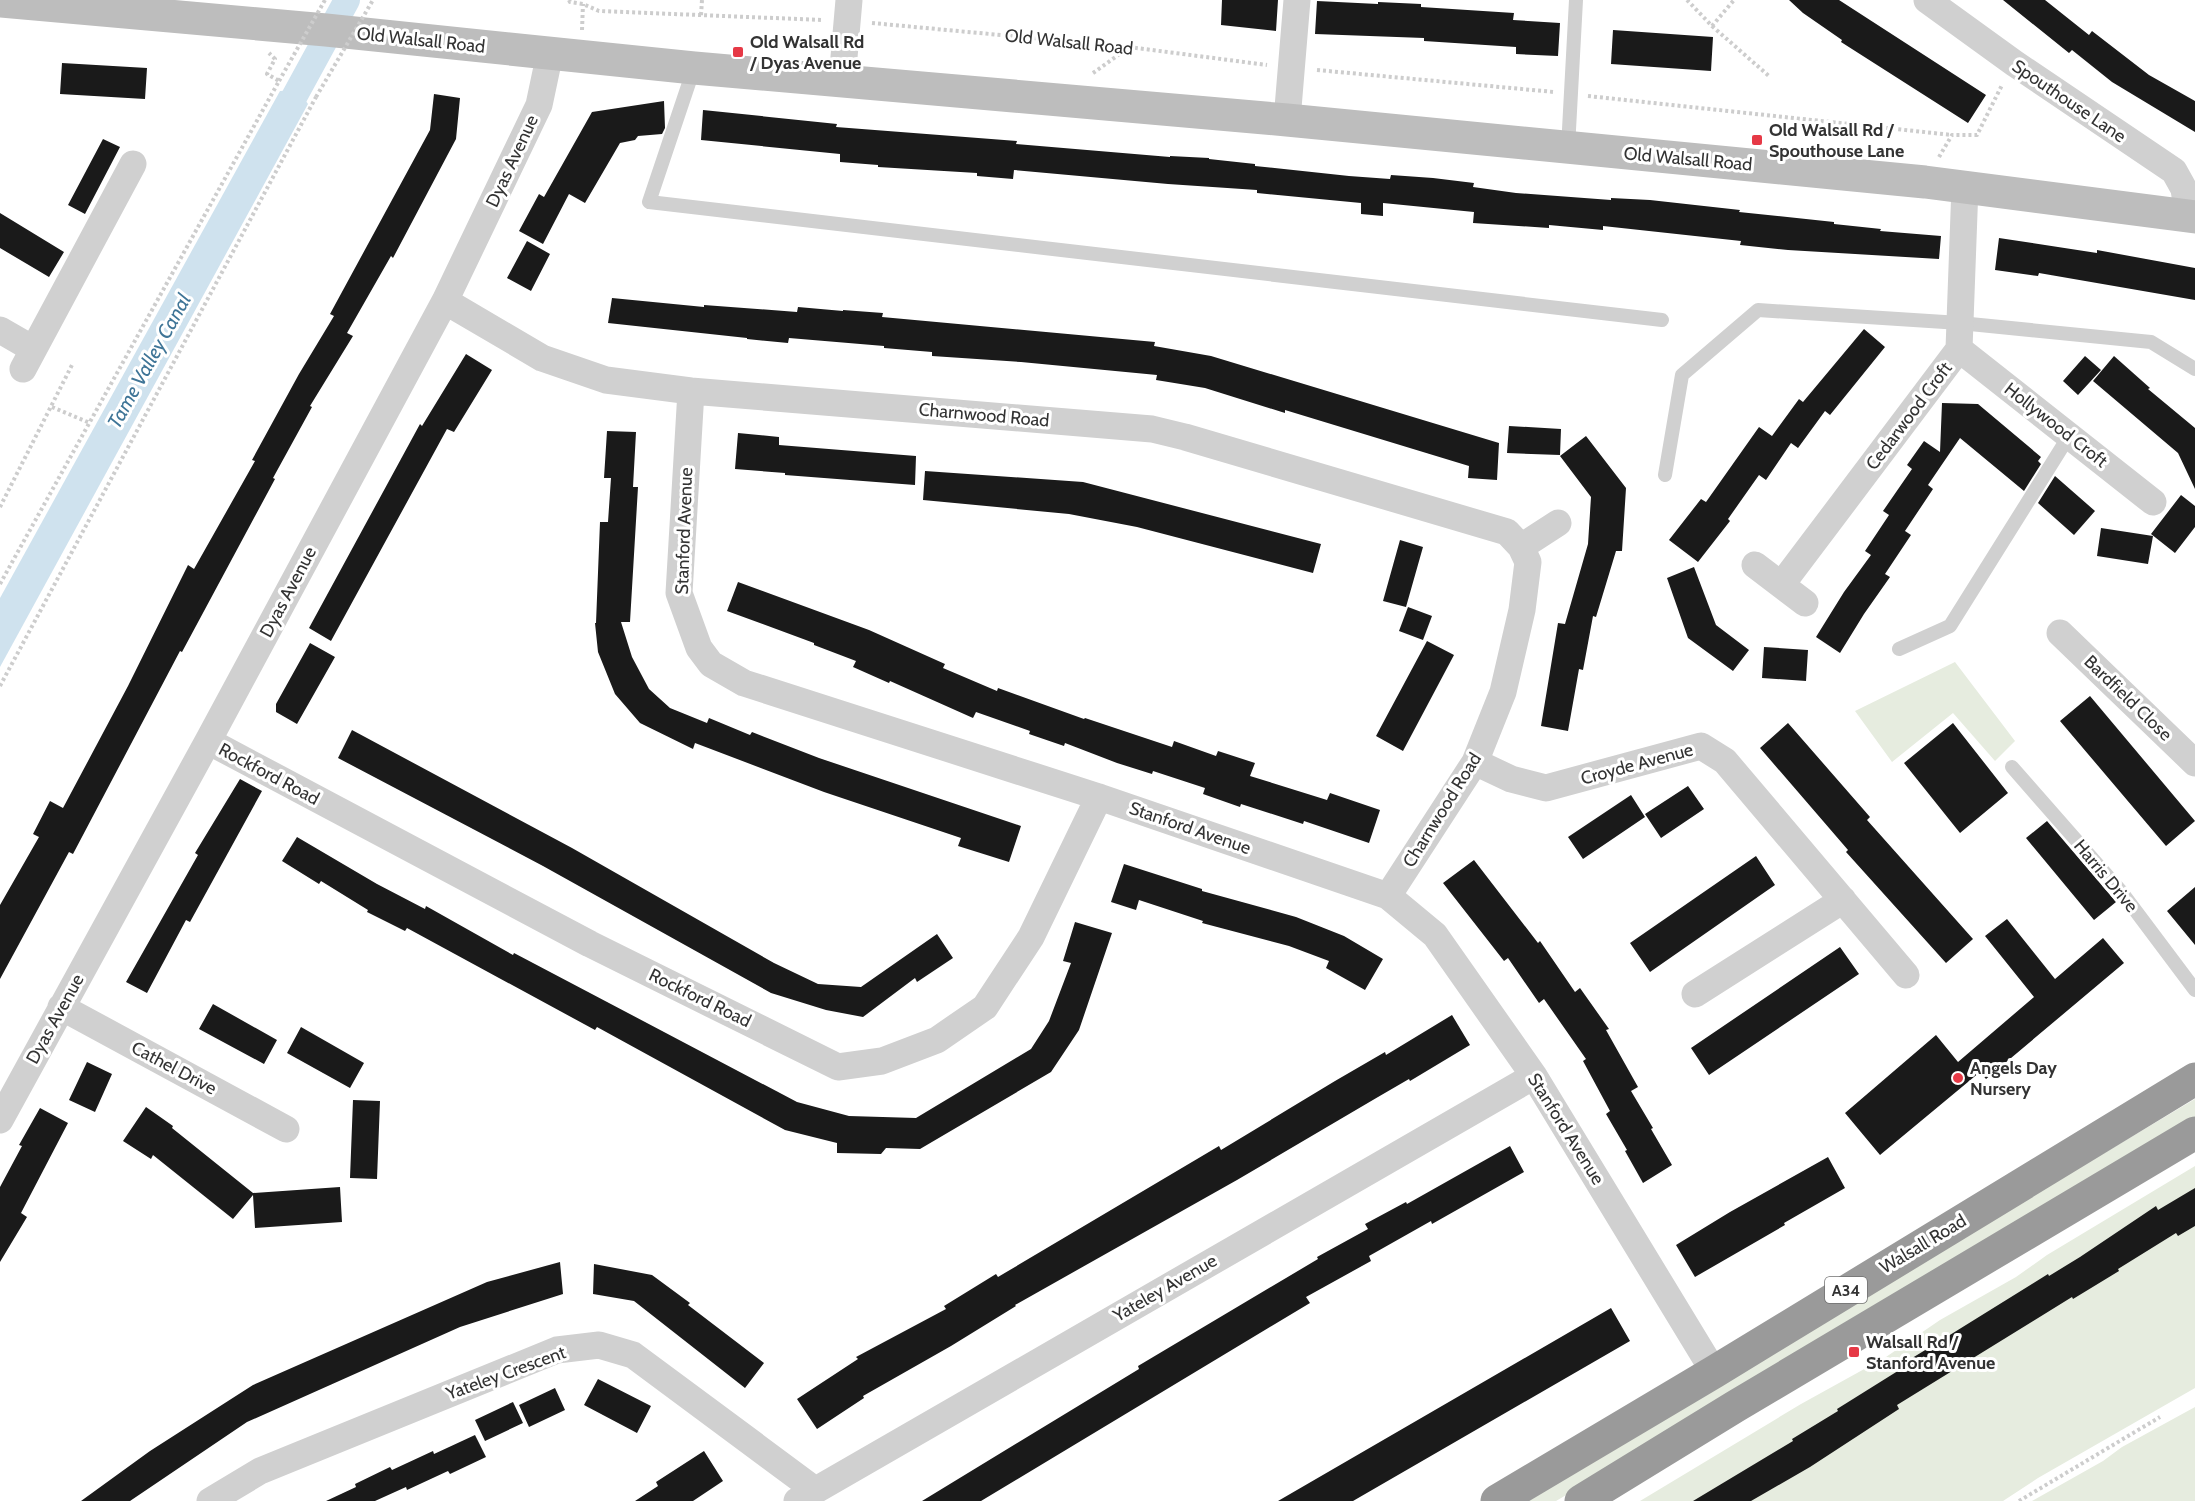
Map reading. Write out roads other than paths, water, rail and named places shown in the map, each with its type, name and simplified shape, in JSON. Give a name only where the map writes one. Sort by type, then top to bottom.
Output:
[{"type":"highway","name":"Walsall Road","points":[[1497,1501],[2195,1079]]},
{"type":"highway","name":"A34","points":[[1581,1501],[1736,1406],[2195,1133]]},
{"type":"main road","name":"Old Walsall Road","points":[[0,1],[326,30],[694,68],[1287,120],[1925,182],[2191,217]]},
{"type":"street","points":[[1287,120],[1297,0]]},
{"type":"street","name":"Spouthouse Lane","points":[[1927,0],[2014,63],[2174,171],[2184,189],[2191,217]]},
{"type":"street","points":[[842,80],[848,10]]},
{"type":"street","name":"Dyas Avenue","points":[[0,1120],[446,301],[539,105],[550,53]]},
{"type":"street","points":[[0,330],[28,359],[133,164]]},
{"type":"street","points":[[1960,336],[1965,186]]},
{"type":"street","name":"Charnwood Road","points":[[446,301],[542,358],[606,380],[691,391],[1152,429],[1507,532],[1521,547],[1528,562],[1522,610],[1503,692],[1475,762],[1388,896]]},
{"type":"street","name":"Hollywood Croft","points":[[1960,336],[2069,436],[2152,502]]},
{"type":"street","name":"Cedarwood Croft","points":[[1782,584],[1960,336]]},
{"type":"street","name":"Stanford Avenue","points":[[691,391],[679,593],[699,648],[711,663],[744,683],[1099,797],[1388,896],[1435,935],[1534,1076],[1714,1371]]},
{"type":"street","points":[[1521,547],[1558,523]]},
{"type":"street","points":[[1755,565],[1805,603]]},
{"type":"street","name":"Bardfield Close","points":[[2060,633],[2195,764]]},
{"type":"street","name":"Rockford Road","points":[[208,741],[590,944],[838,1067],[882,1061],[937,1040],[986,1007],[1031,937],[1099,797]]},
{"type":"street","name":"Croyde Avenue","points":[[1475,762],[1511,779],[1546,788],[1701,747],[1725,761],[1905,975]]},
{"type":"street","points":[[1694,993],[1843,900]]},
{"type":"street","name":"Cathel Drive","points":[[61,1007],[286,1129]]},
{"type":"street","name":"Yateley Avenue","points":[[806,1496],[1534,1076]]},
{"type":"street","name":"Yateley Crescent","points":[[210,1501],[260,1471],[546,1354],[557,1350],[599,1345],[633,1355],[806,1496]]},
{"type":"lane","points":[[1568,148],[1576,0]]},
{"type":"lane","points":[[694,68],[649,202],[1662,320]]},
{"type":"lane","points":[[1665,475],[1682,375],[1758,310],[1960,336],[2151,342],[2195,369]]},
{"type":"lane","points":[[1899,649],[1950,626],[2069,436]]},
{"type":"lane","name":"Harris Drive","points":[[2012,767],[2120,890],[2195,990]]},
{"type":"water","name":"Tame Valley Canal","points":[[298,90],[308,104],[0,667],[0,598],[280,91]]},
{"type":"waterway","points":[[281,121],[347,0]]},
{"type":"place","name":"Old Walsall Rd / Dyas Avenue","points":[[738,52]]},
{"type":"place","name":"Old Walsall Rd / Spouthouse Lane","points":[[1757,140]]},
{"type":"place","name":"Angels Day Nursery","points":[[1958,1078]]},
{"type":"place","name":"Walsall Rd / Stanford Avenue","points":[[1854,1352]]}]
